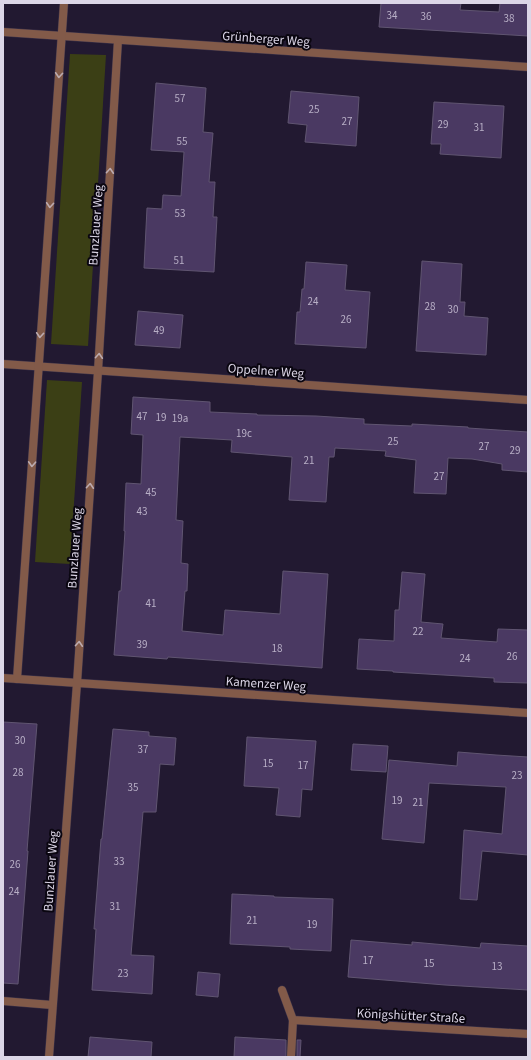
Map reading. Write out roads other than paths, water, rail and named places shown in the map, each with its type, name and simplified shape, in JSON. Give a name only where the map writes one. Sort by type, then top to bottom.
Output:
[{"type":"street","points":[[17,679],[64,3]]},
{"type":"street","name":"Grünberger Weg","points":[[3,32],[528,67]]},
{"type":"street","name":"Bunzlauer Weg","points":[[49,1057],[77,683],[118,40]]},
{"type":"street","name":"Oppelner Weg","points":[[3,364],[528,400]]},
{"type":"street","name":"Kamenzer Weg","points":[[3,678],[528,713]]},
{"type":"street","points":[[282,990],[293,1020],[291,1057]]},
{"type":"street","points":[[3,1001],[52,1005]]},
{"type":"street","name":"Königshütter Straße","points":[[293,1020],[528,1034]]}]
